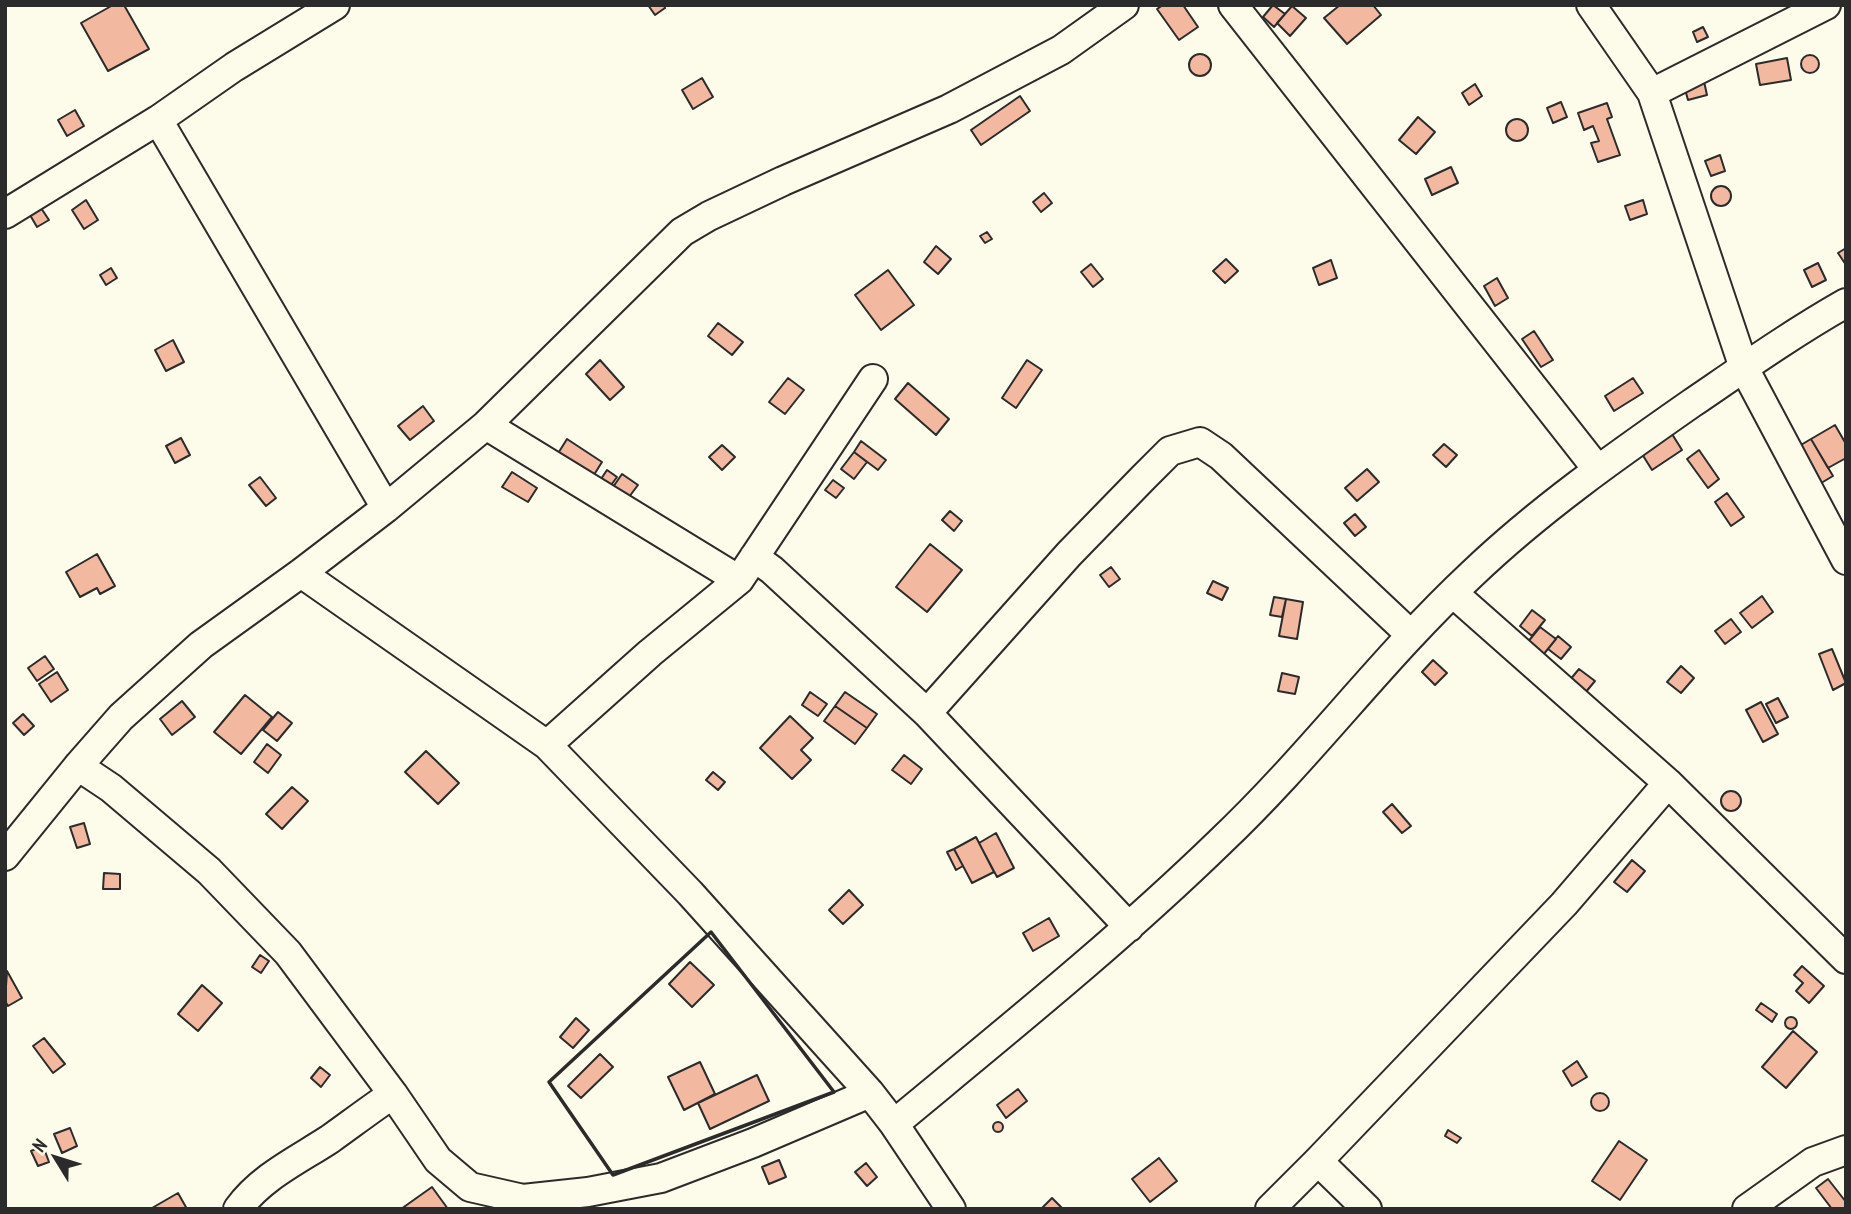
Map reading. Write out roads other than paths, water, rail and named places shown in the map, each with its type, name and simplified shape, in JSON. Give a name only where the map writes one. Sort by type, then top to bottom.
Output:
[{"type":"street","points":[[5,214],[159,120],[234,67],[335,5]]},
{"type":"street","points":[[5,856],[121,717],[201,645],[386,508],[486,425],[682,232],[709,216],[783,181],[949,109],[1061,50],[1124,5]]},
{"type":"street","points":[[1233,5],[1598,471]]},
{"type":"street","points":[[1591,5],[1652,93],[1744,368],[1846,560]]},
{"type":"street","points":[[1652,93],[1826,5]]},
{"type":"street","points":[[159,120],[386,508]]},
{"type":"street","points":[[894,1124],[1092,960],[1223,840],[1410,635],[1472,573],[1557,501],[1598,471],[1744,368],[1846,303]]},
{"type":"street","points":[[547,745],[746,568],[873,379]]},
{"type":"street","points":[[486,425],[746,568],[772,570],[927,713],[1129,927]]},
{"type":"street","points":[[927,713],[1069,554],[1170,451],[1200,442],[1221,456],[1410,635]]},
{"type":"street","points":[[301,573],[547,745],[690,893],[870,1093],[951,1209]]},
{"type":"street","points":[[1452,593],[1668,783],[1846,959]]},
{"type":"street","points":[[78,766],[111,788],[209,871],[288,953],[393,1094],[438,1160],[470,1187],[523,1199],[588,1192],[661,1178],[753,1143],[870,1093]]},
{"type":"street","points":[[1270,1209],[1564,904],[1668,783]]},
{"type":"street","points":[[237,1209],[247,1196],[279,1170],[330,1139],[393,1094]]},
{"type":"street","points":[[1747,1209],[1813,1162],[1846,1150]]},
{"type":"street","points":[[1318,1161],[1367,1209]]}]
